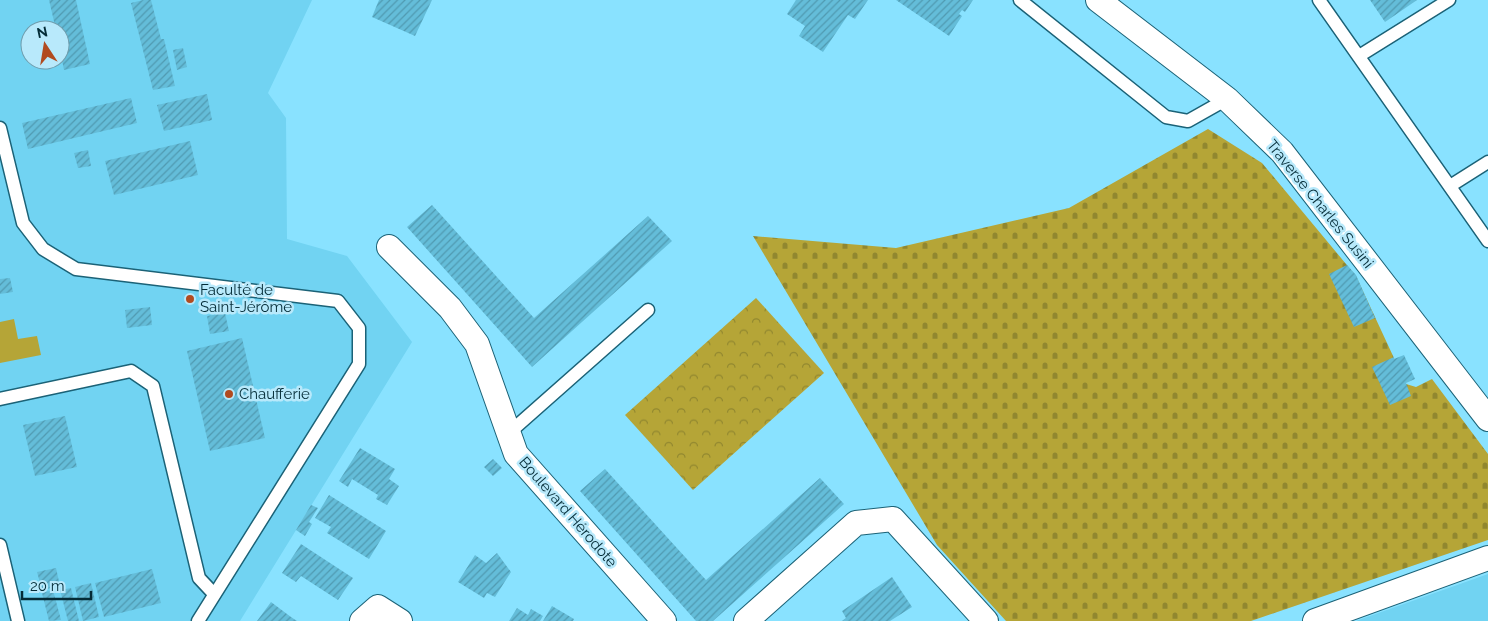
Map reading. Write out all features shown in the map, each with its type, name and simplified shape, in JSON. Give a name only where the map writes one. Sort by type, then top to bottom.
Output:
[{"type":"street","name":"Traverse Charles Susini","points":[[1098,0],[1227,99],[1282,152],[1488,419]]},
{"type":"street","name":"Boulevard Hérodote","points":[[389,247],[450,308],[476,344],[516,454],[664,621]]},
{"type":"street","points":[[746,621],[856,523],[893,519],[986,621]]},
{"type":"street","points":[[1315,621],[1488,558]]},
{"type":"street","points":[[362,621],[378,607],[400,621]]},
{"type":"lane","points":[[1020,0],[1166,117],[1188,121],[1227,99]]},
{"type":"lane","points":[[1319,0],[1488,241]]},
{"type":"lane","points":[[1359,56],[1449,0]]},
{"type":"lane","points":[[0,128],[23,223],[43,249],[76,269],[338,300],[359,328],[359,364],[198,621]]},
{"type":"lane","points":[[1450,186],[1488,162]]},
{"type":"lane","points":[[509,433],[648,310]]},
{"type":"lane","points":[[0,399],[131,371],[154,386],[199,578],[214,594]]},
{"type":"lane","points":[[0,544],[18,621]]},
{"type":"shaded area","name":"Faculté de Saint-Jérôme","points":[[0,0],[312,0],[268,93],[286,118],[287,239],[347,256],[412,342],[240,621],[0,621]]},
{"type":"shaded area","points":[[1488,574],[1488,621],[1356,621]]},
{"type":"green space","points":[[1208,129],[1262,163],[1356,276],[1406,384],[1416,387],[1432,379],[1488,454],[1488,540],[1251,621],[1006,621],[937,545],[753,236],[896,248],[1069,208]]},
{"type":"green space","points":[[756,298],[824,373],[693,490],[625,415]]},
{"type":"green space","points":[[14,319],[18,339],[37,336],[41,355],[0,363],[0,322]]},
{"type":"building","points":[[49,0],[76,0],[90,64],[70,69],[70,20],[54,20]]},
{"type":"building","points":[[151,0],[161,39],[164,39],[175,86],[153,90],[131,3]]},
{"type":"building","points":[[379,0],[432,0],[415,36],[372,17]]},
{"type":"building","points":[[796,0],[868,0],[855,19],[848,15],[823,52],[799,36],[805,26],[787,14]]},
{"type":"building","points":[[896,0],[973,0],[965,12],[962,10],[959,14],[962,16],[949,36]]},
{"type":"building","points":[[1370,0],[1417,0],[1385,22]]},
{"type":"building","points":[[183,48],[187,67],[177,70],[173,50]]},
{"type":"building","points":[[207,94],[212,120],[164,131],[157,105]]},
{"type":"building","points":[[131,98],[137,123],[28,149],[22,123]]},
{"type":"building","points":[[190,141],[198,175],[114,195],[105,161]]},
{"type":"building","points":[[88,150],[91,166],[78,168],[74,153]]},
{"type":"building","points":[[432,205],[534,318],[648,216],[672,241],[532,367],[407,227]]},
{"type":"building","points":[[1347,265],[1356,275],[1375,318],[1354,327],[1329,274]]},
{"type":"building","points":[[10,278],[13,292],[0,294],[0,279]]},
{"type":"building","points":[[150,307],[152,325],[127,328],[125,310]]},
{"type":"building","points":[[225,313],[229,331],[210,334],[207,316]]},
{"type":"building","name":"Chaufferie","points":[[242,338],[265,438],[210,451],[187,351]]},
{"type":"building","points":[[1404,355],[1415,379],[1406,383],[1411,396],[1390,405],[1372,367],[1394,357],[1394,359]]},
{"type":"building","points":[[65,416],[77,467],[35,476],[23,425]]},
{"type":"building","points":[[360,448],[395,469],[389,479],[399,486],[387,505],[376,499],[378,495],[352,479],[348,487],[339,481]]},
{"type":"building","points":[[493,459],[502,468],[493,476],[484,467]]},
{"type":"building","points":[[605,469],[706,580],[820,478],[844,504],[713,621],[696,621],[580,491]]},
{"type":"building","points":[[329,495],[386,531],[369,559],[327,533],[331,527],[315,518]]},
{"type":"building","points":[[311,505],[318,508],[309,522],[312,524],[305,536],[296,530]]},
{"type":"building","points":[[301,544],[353,578],[338,600],[301,576],[296,582],[282,573]]},
{"type":"building","points":[[497,553],[511,572],[495,597],[487,593],[484,598],[458,582],[475,555],[486,563]]},
{"type":"building","points":[[56,568],[60,586],[42,590],[37,572]]},
{"type":"building","points":[[152,569],[161,603],[104,617],[95,583]]},
{"type":"building","points":[[892,577],[912,607],[890,621],[842,621],[846,618],[842,611]]},
{"type":"building","points":[[91,583],[99,617],[83,621],[75,587]]},
{"type":"building","points":[[71,588],[79,621],[68,621],[60,590]]},
{"type":"building","points":[[53,590],[61,620],[49,621],[42,593]]},
{"type":"building","points":[[271,602],[291,617],[297,621],[257,621]]},
{"type":"building","points":[[552,606],[574,619],[573,621],[543,621]]},
{"type":"building","points":[[517,608],[528,615],[531,609],[543,616],[540,621],[509,621]]},
{"type":"place","name":"Faculté de Saint-Jérôme","points":[[190,299]]},
{"type":"place","name":"Chaufferie","points":[[229,394]]}]
